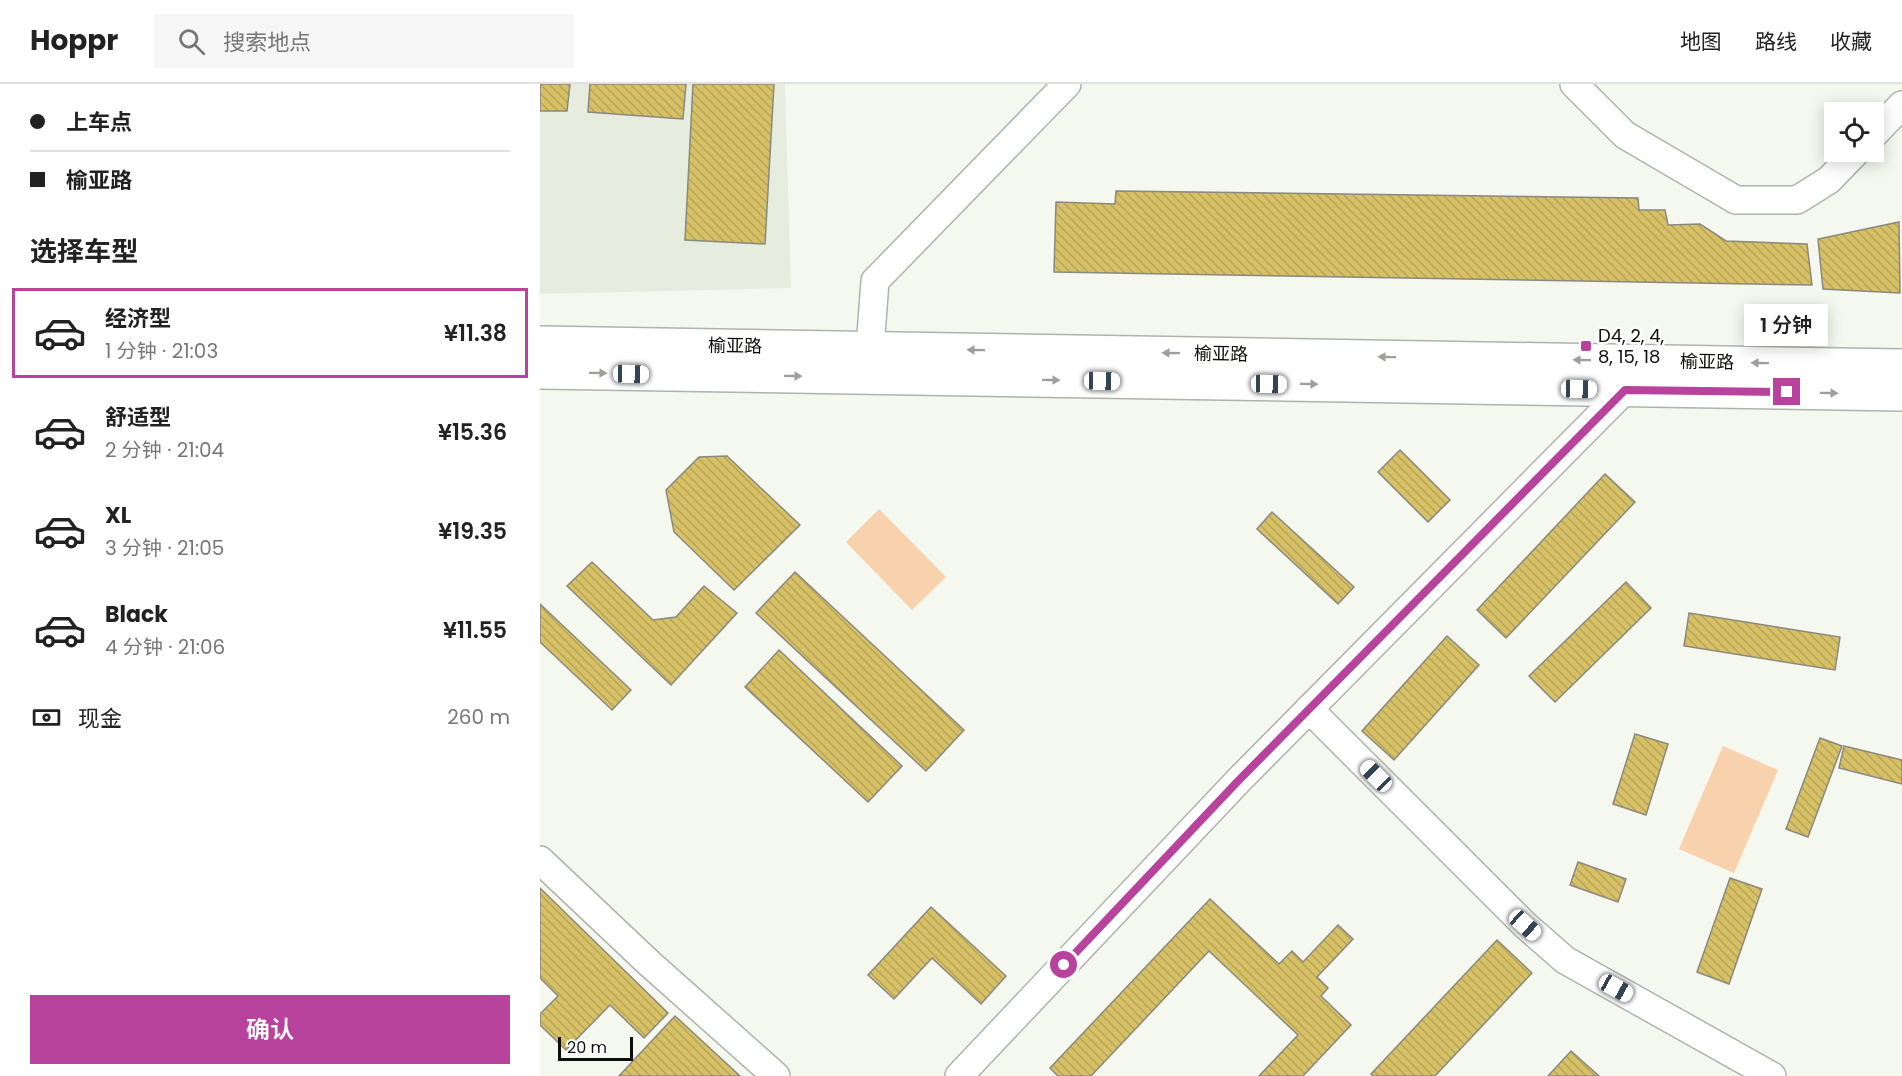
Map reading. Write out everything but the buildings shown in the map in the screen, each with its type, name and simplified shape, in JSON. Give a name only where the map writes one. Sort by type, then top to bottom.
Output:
[{"type":"highway","name":"榆亚路","points":[[540,343],[1902,366]]},
{"type":"highway","name":"榆亚路","points":[[540,372],[1902,394]]},
{"type":"lane","points":[[870,348],[875,281],[1067,84]]},
{"type":"lane","points":[[1574,84],[1625,135],[1736,200],[1797,200],[1829,180],[1846,162]]},
{"type":"lane","points":[[1884,124],[1902,105]]},
{"type":"lane","points":[[959,1076],[1309,710],[1625,390]]},
{"type":"lane","points":[[1309,710],[1525,925],[1565,960],[1772,1076]]},
{"type":"lane","points":[[540,860],[649,963],[776,1076]]},
{"type":"shaded area","points":[[540,84],[785,84],[791,288],[540,294]]},
{"type":"shaded area","points":[[879,509],[946,577],[912,610],[846,542]]},
{"type":"shaded area","points":[[1723,746],[1778,770],[1734,873],[1679,849]]},
{"type":"place","name":"D4, 2, 4, 8, 15, 18","points":[[1586,346]]},
{"type":"route","points":[[1064,965],[1239,780],[1625,390],[1787,392]]}]
